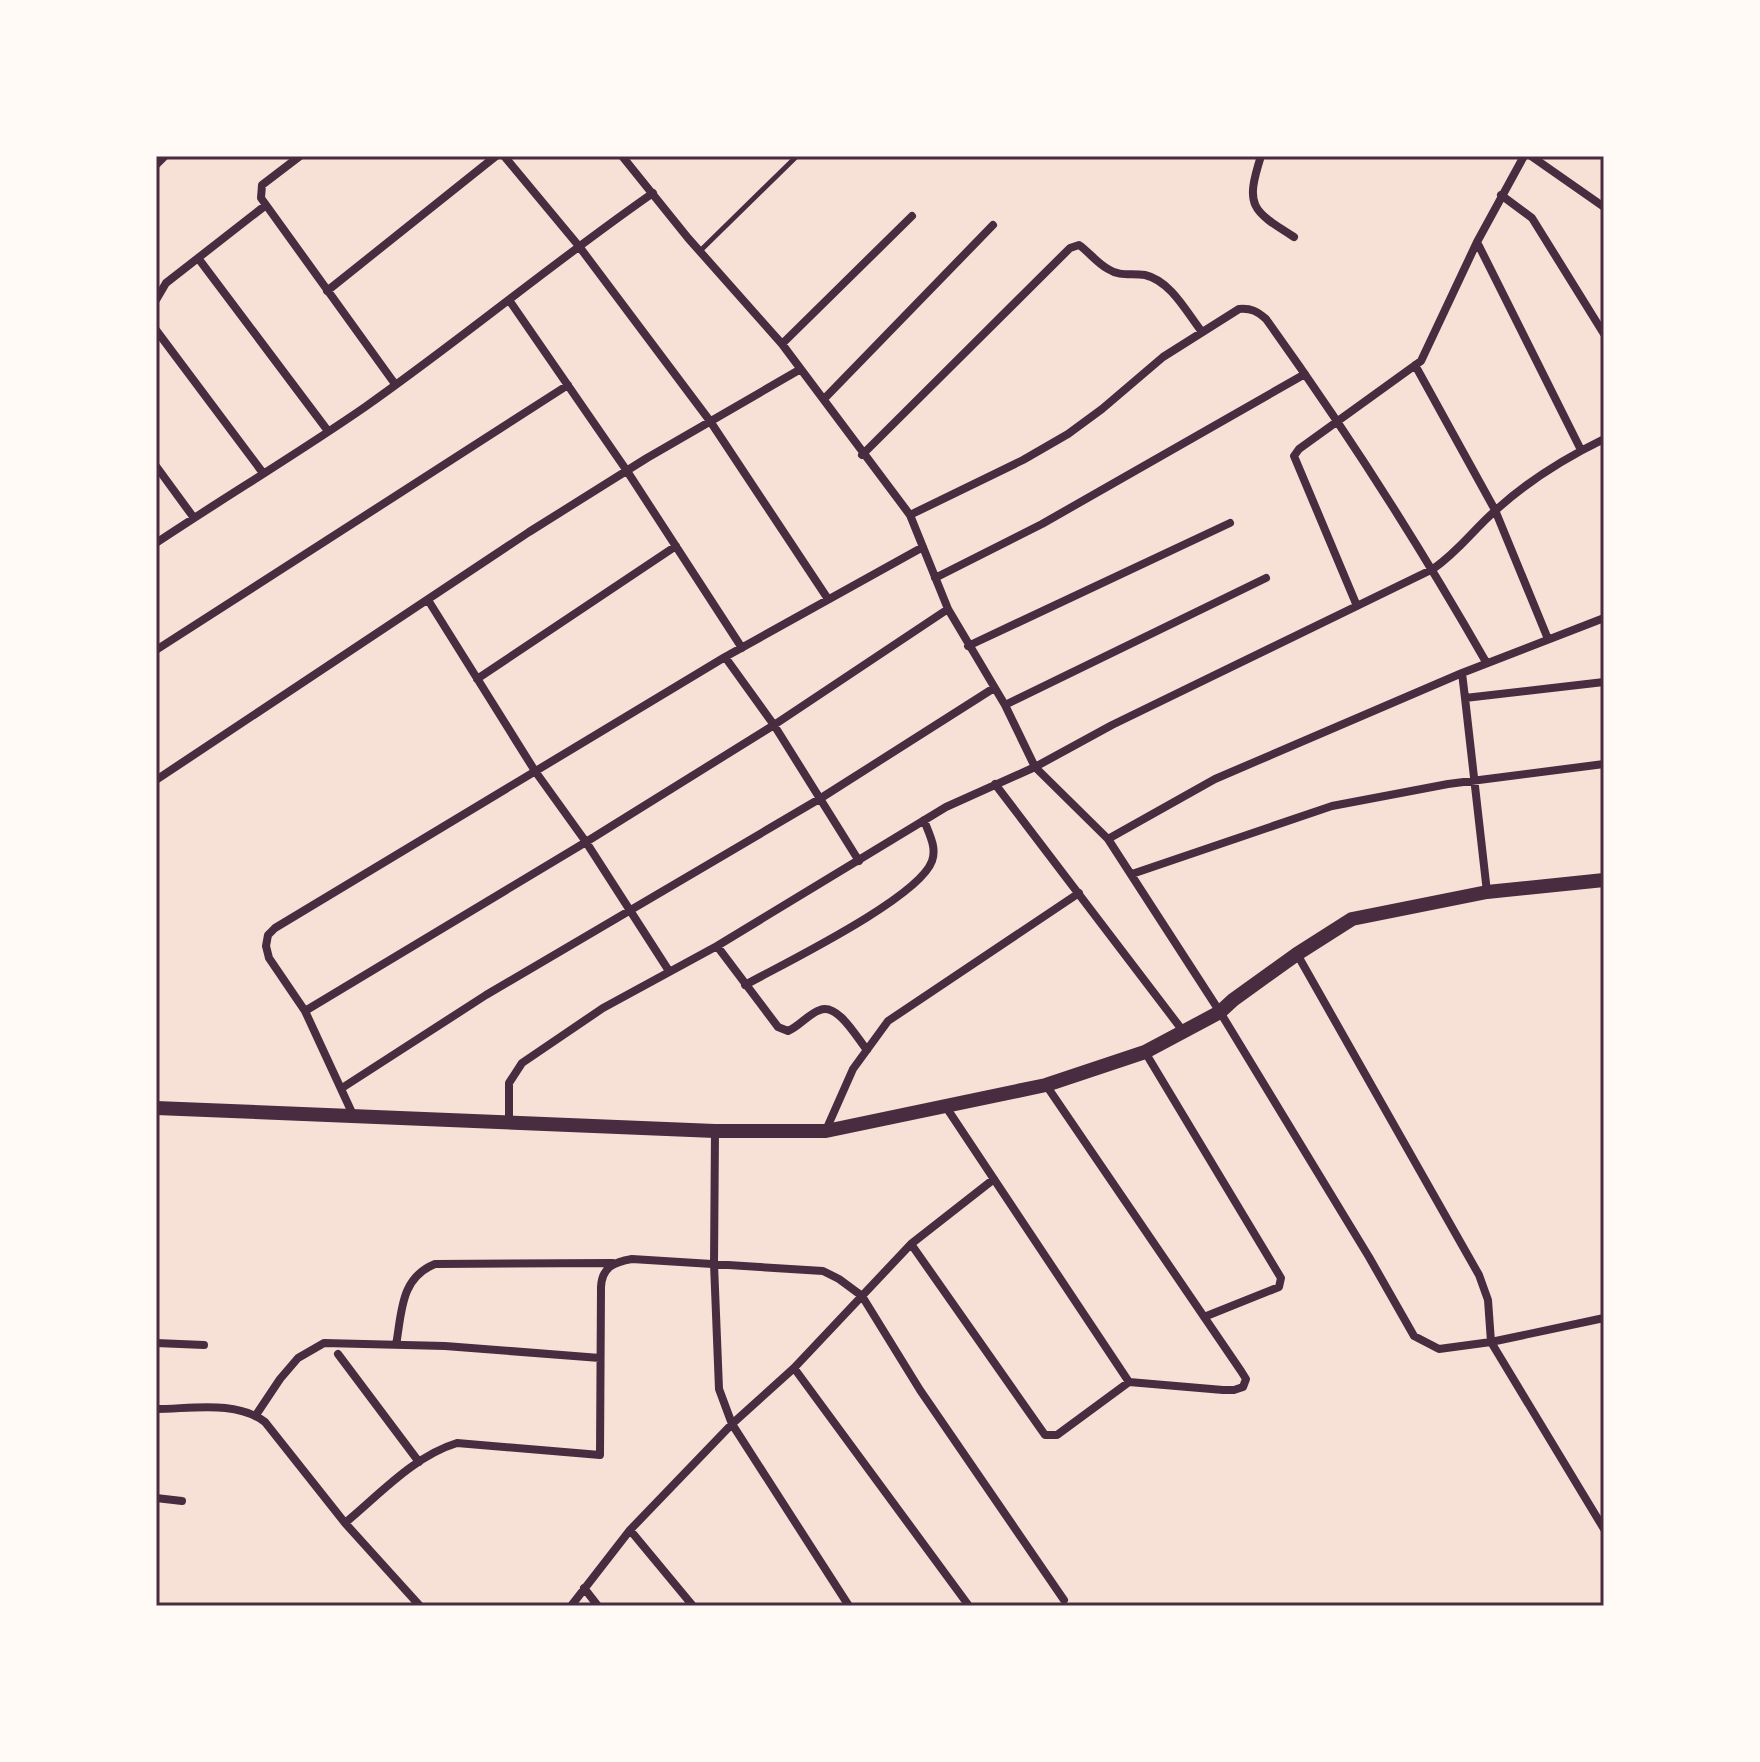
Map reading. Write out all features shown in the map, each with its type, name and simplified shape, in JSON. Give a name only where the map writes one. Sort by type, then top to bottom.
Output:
[{"type":"main road","points":[[156,1108],[715,1131],[826,1131],[1046,1085],[1145,1052],[1220,1012],[1297,954],[1352,919],[1487,892],[1604,880]]},
{"type":"street","points":[[156,165],[165,156]]},
{"type":"street","points":[[300,156],[262,185],[261,198],[395,384]]},
{"type":"street","points":[[327,291],[496,156]]},
{"type":"street","points":[[504,156],[578,245],[710,421],[828,599]]},
{"type":"street","points":[[622,156],[782,344],[862,455],[910,515],[948,609],[1005,705],[1035,767],[1108,839],[1132,874],[1369,1257],[1409,1331],[1439,1349],[1491,1342],[1604,1318]]},
{"type":"street","points":[[1261,156],[1253,182],[1253,203],[1263,218],[1294,237]]},
{"type":"street","points":[[1357,606],[1294,456],[1299,449],[1426,354],[1477,242],[1524,156]]},
{"type":"street","points":[[1531,156],[1604,207]]},
{"type":"street","points":[[156,543],[395,384],[578,245],[653,193]]},
{"type":"street","points":[[1501,195],[1532,218],[1604,334]]},
{"type":"street","points":[[156,300],[166,283],[266,205]]},
{"type":"street","points":[[782,344],[912,216]]},
{"type":"street","points":[[824,399],[993,225]]},
{"type":"street","points":[[1477,242],[1581,450]]},
{"type":"street","points":[[862,455],[1070,248],[1079,245],[1106,268],[1121,275],[1155,278],[1167,287],[1202,332]]},
{"type":"street","points":[[198,258],[328,431]]},
{"type":"street","points":[[509,300],[627,471],[742,648]]},
{"type":"street","points":[[910,515],[1023,460],[1068,434],[1163,357],[1239,309],[1257,311],[1339,420],[1433,569],[1486,662]]},
{"type":"street","points":[[156,330],[263,473]]},
{"type":"street","points":[[1415,365],[1495,510],[1548,639]]},
{"type":"street","points":[[156,780],[627,471],[799,370]]},
{"type":"street","points":[[935,578],[1042,524],[1305,374]]},
{"type":"street","points":[[156,650],[568,385]]},
{"type":"street","points":[[509,1122],[509,1083],[522,1063],[603,1008],[717,946],[946,807],[1035,767],[1151,706],[1433,569],[1456,553],[1495,510],[1566,457],[1604,439]]},
{"type":"street","points":[[156,466],[194,518]]},
{"type":"street","points":[[968,646],[1230,523]]},
{"type":"street","points":[[477,679],[676,546]]},
{"type":"street","points":[[354,1117],[305,1011],[269,958],[266,946],[268,935],[725,657],[923,547]]},
{"type":"street","points":[[1005,705],[1266,578]]},
{"type":"street","points":[[428,600],[535,771],[586,842],[669,971]]},
{"type":"street","points":[[305,1011],[774,725],[948,609]]},
{"type":"street","points":[[1108,839],[1215,779],[1486,662],[1604,618]]},
{"type":"street","points":[[725,657],[774,725],[859,861]]},
{"type":"street","points":[[1462,673],[1487,892]]},
{"type":"street","points":[[1465,698],[1604,682]]},
{"type":"street","points":[[342,1088],[486,995],[821,798],[994,688]]},
{"type":"street","points":[[1132,874],[1332,806],[1475,781],[1604,764]]},
{"type":"street","points":[[995,784],[1183,1031]]},
{"type":"street","points":[[745,985],[851,928],[913,885],[932,865],[935,850],[924,820]]},
{"type":"street","points":[[826,1131],[853,1069],[888,1021],[1079,893]]},
{"type":"street","points":[[717,946],[778,1027],[788,1031],[820,1010],[828,1009],[837,1013],[867,1050]]},
{"type":"street","points":[[1297,954],[1479,1275],[1488,1300],[1491,1342],[1604,1529]]},
{"type":"street","points":[[1145,1052],[1281,1278],[1279,1287],[1204,1317]]},
{"type":"street","points":[[911,1244],[1045,1435],[1057,1435],[1129,1382],[1223,1390],[1243,1387],[1246,1379],[1241,1371],[1046,1085]]},
{"type":"street","points":[[946,1107],[1129,1382]]},
{"type":"street","points":[[715,1131],[714,1264],[719,1389],[732,1424],[849,1606]]},
{"type":"street","points":[[571,1606],[630,1530],[732,1424],[794,1368],[911,1244],[994,1179]]},
{"type":"street","points":[[396,1345],[404,1296],[420,1270],[435,1264],[613,1263],[632,1259],[823,1271],[862,1296],[920,1390],[1064,1600]]},
{"type":"street","points":[[345,1523],[419,1462],[438,1449],[457,1443],[600,1455],[602,1276],[613,1263]]},
{"type":"street","points":[[156,1343],[204,1345]]},
{"type":"street","points":[[256,1415],[298,1358],[324,1343],[600,1358]]},
{"type":"street","points":[[338,1354],[419,1462]]},
{"type":"street","points":[[794,1368],[969,1606]]},
{"type":"street","points":[[156,1409],[234,1409],[256,1415],[265,1422],[345,1523],[420,1606]]},
{"type":"street","points":[[156,1498],[182,1501]]},
{"type":"street","points":[[630,1530],[693,1606]]},
{"type":"street","points":[[584,1588],[598,1606]]},
{"type":"lane","points":[[700,251],[797,156]]}]
